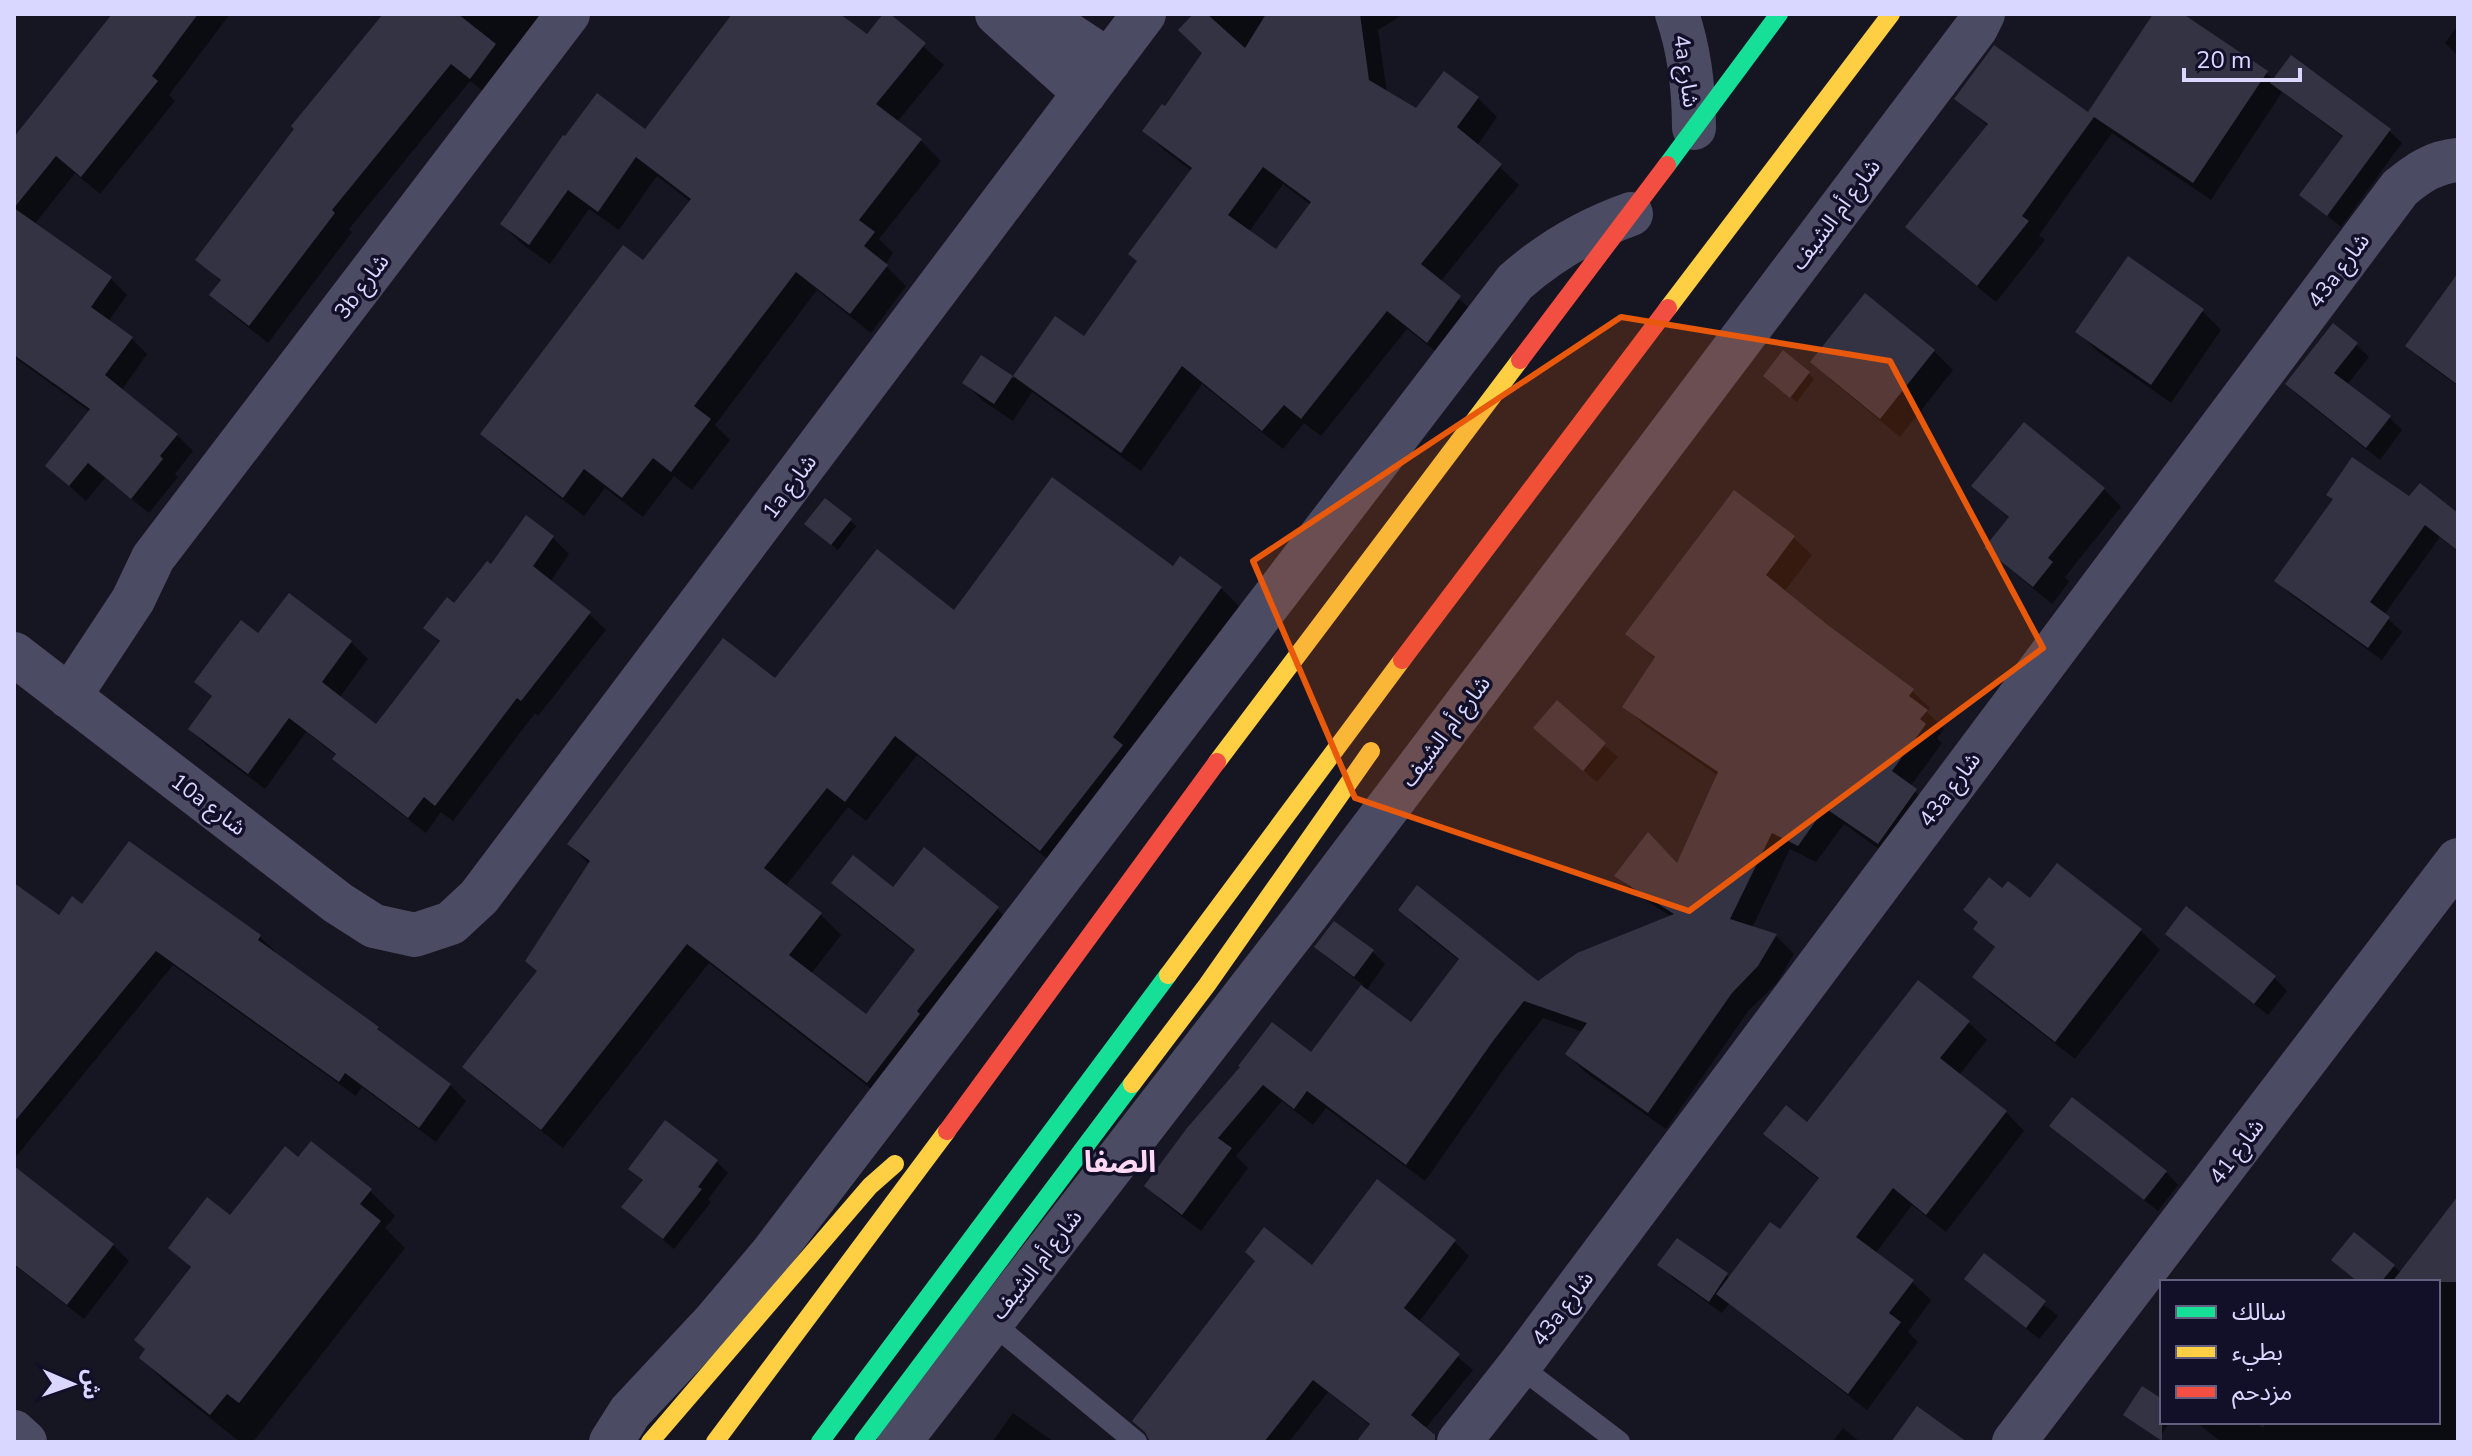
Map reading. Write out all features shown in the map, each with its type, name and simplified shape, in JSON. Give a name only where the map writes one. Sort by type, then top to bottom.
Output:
[{"type":"main road","points":[[715,1442],[1280,675],[1779,14]]},
{"type":"main road","points":[[820,1442],[1457,586],[1891,14]]},
{"type":"main road","points":[[1453,625],[1457,586]]},
{"type":"main road","points":[[863,1442],[1207,985],[1381,736]]},
{"type":"main road","points":[[650,1442],[870,1186],[919,1146],[947,1131]]},
{"type":"street","name":"3b شارع","points":[[42,676],[121,588],[153,558],[568,14]]},
{"type":"street","points":[[997,14],[1097,77]]},
{"type":"street","points":[[1038,14],[1097,77]]},
{"type":"street","name":"1a شارع","points":[[415,935],[451,923],[479,897],[1144,14]]},
{"type":"street","name":"4a شارع","points":[[1677,14],[1694,84],[1694,128]]},
{"type":"street","name":"شارع أم الشيف","points":[[899,1442],[1309,912],[1976,28],[1983,14]]},
{"type":"street","name":"43a شارع","points":[[1459,1442],[2400,188],[2420,171],[2445,161],[2458,160]]},
{"type":"street","points":[[611,1442],[630,1412],[715,1321],[770,1256],[1515,282],[1569,240],[1631,214]]},
{"type":"street","name":"10a شارع","points":[[42,676],[338,903],[374,926],[415,935]]},
{"type":"street","name":"شارع 41","points":[[2014,1442],[2458,860]]},
{"type":"street","points":[[14,1432],[25,1442]]},
{"type":"lane","points":[[991,1322],[1136,1442]]},
{"type":"lane","points":[[1519,1366],[1619,1442]]},
{"type":"highlighted area","points":[[1621,317],[1890,361],[2043,648],[1689,911],[1355,798],[1253,561]]},
{"type":"building","points":[[112,14],[198,14],[152,76],[158,81],[81,177],[56,156],[14,208],[14,137]]},
{"type":"building","points":[[383,14],[458,14],[496,44],[470,79],[451,64],[332,210],[335,213],[249,326],[209,295],[221,280],[195,260],[294,129],[291,126]]},
{"type":"building","points":[[732,14],[840,14],[867,34],[883,14],[890,14],[926,43],[876,104],[922,139],[859,220],[875,232],[864,246],[888,265],[850,314],[796,272],[694,406],[711,419],[671,472],[653,458],[622,498],[584,469],[563,498],[480,434],[623,245],[643,260],[691,199],[636,157],[598,212],[568,190],[529,245],[500,224],[597,93],[645,129]]},
{"type":"building","points":[[1193,14],[1207,14],[1245,48],[1266,14],[1360,14],[1369,80],[1416,108],[1444,71],[1479,97],[1457,127],[1502,164],[1421,264],[1461,296],[1427,343],[1387,311],[1301,419],[1284,405],[1262,431],[1182,366],[1121,453],[1013,376],[1055,316],[1084,336],[1137,261],[1128,254],[1192,168],[1142,131],[1162,104],[1165,106],[1202,53],[1178,30]],"holes":[[[1263,167],[1311,202],[1276,249],[1228,215]]]},
{"type":"building","points":[[2153,14],[2183,14],[2268,71],[2193,183],[2094,117],[2022,216],[2029,221],[1977,286],[1905,227],[1988,124],[1954,99],[1994,45],[2088,112]]},
{"type":"building","points":[[2291,55],[2391,129],[2327,216],[2299,195],[2343,136],[2270,83]]},
{"type":"building","points":[[14,208],[112,277],[91,307],[133,337],[105,375],[178,434],[160,456],[163,459],[131,499],[88,463],[69,486],[45,466],[90,409],[14,355]]},
{"type":"building","points":[[2128,256],[2204,309],[2151,385],[2075,332]]},
{"type":"building","points":[[2458,273],[2458,385],[2405,346]]},
{"type":"building","points":[[1865,293],[1935,350],[1880,419],[1810,362]]},
{"type":"building","points":[[2333,323],[2358,343],[2334,373],[2391,416],[2366,448],[2285,384]]},
{"type":"building","points":[[1783,350],[1810,372],[1790,398],[1763,376]]},
{"type":"building","points":[[981,355],[1013,376],[994,404],[962,383]]},
{"type":"building","points":[[2024,422],[2105,488],[2048,558],[2053,562],[2033,587],[1984,548],[2009,517],[1971,486]]},
{"type":"building","points":[[2352,457],[2409,496],[2420,483],[2458,513],[2458,551],[2425,525],[2370,602],[2390,617],[2368,648],[2274,581],[2333,499],[2326,495]]},
{"type":"building","points":[[1052,477],[1173,566],[1180,556],[1222,587],[1113,737],[1123,745],[1040,851],[895,736],[845,802],[827,788],[764,868],[822,913],[789,955],[866,1014],[915,950],[831,883],[853,855],[893,887],[924,847],[999,907],[917,1011],[920,1014],[867,1083],[687,944],[541,1130],[462,1067],[537,971],[525,961],[590,861],[567,844],[723,638],[775,678],[877,549],[954,610]]},
{"type":"building","points":[[1734,490],[1795,536],[1766,575],[1914,689],[1909,696],[1928,710],[1920,719],[1926,724],[1892,771],[1917,789],[1878,844],[1825,808],[1798,846],[1772,833],[1730,919],[1777,934],[1758,966],[1732,993],[1648,1113],[1565,1054],[1587,1023],[1524,1001],[1406,1165],[1307,1091],[1294,1109],[1263,1085],[1218,1138],[1232,1148],[1182,1215],[1144,1186],[1187,1128],[1240,1067],[1272,1022],[1311,1052],[1361,985],[1411,1022],[1459,959],[1398,910],[1417,885],[1538,981],[1577,953],[1674,914],[1614,876],[1648,832],[1677,863],[1718,772],[1622,707],[1655,657],[1625,634]]},
{"type":"building","points":[[825,498],[852,519],[831,545],[804,524]]},
{"type":"building","points":[[526,515],[554,536],[533,566],[591,612],[521,701],[517,698],[435,806],[424,797],[408,818],[332,759],[336,754],[289,718],[248,774],[188,729],[212,696],[194,682],[241,620],[258,633],[289,593],[352,641],[322,682],[376,724],[440,641],[423,628],[447,597],[454,603],[487,561],[491,564]]},
{"type":"building","points":[[1557,700],[1606,743],[1583,771],[1533,728]]},
{"type":"building","points":[[129,841],[261,935],[258,940],[379,1027],[377,1029],[451,1084],[419,1128],[345,1073],[339,1082],[156,951],[14,1122],[14,883],[59,915],[72,896],[82,904]]},
{"type":"building","points":[[2057,863],[2142,929],[2055,1042],[1972,977],[1995,947],[1973,929],[1978,922],[1963,910],[1989,877],[2002,888],[2008,881],[2030,898]]},
{"type":"building","points":[[2186,906],[2276,976],[2254,1004],[2165,934]]},
{"type":"building","points":[[1334,921],[1374,950],[1354,977],[1314,947]]},
{"type":"building","points":[[1918,980],[1970,1021],[1940,1058],[2007,1111],[1926,1215],[1893,1188],[1856,1237],[1914,1280],[1889,1313],[1901,1322],[1848,1394],[1716,1294],[1770,1222],[1780,1229],[1819,1178],[1763,1134],[1786,1105],[1807,1122]]},
{"type":"building","points":[[2072,1097],[2167,1171],[2144,1200],[2049,1126]]},
{"type":"building","points":[[665,1120],[718,1160],[698,1187],[702,1189],[663,1239],[621,1207],[643,1180],[628,1169]]},
{"type":"building","points":[[311,1141],[372,1189],[360,1204],[381,1221],[239,1403],[227,1394],[210,1415],[139,1358],[145,1349],[134,1340],[191,1267],[168,1248],[207,1197],[230,1215],[285,1146],[298,1157]]},
{"type":"building","points":[[14,1166],[114,1244],[67,1305],[14,1264]]},
{"type":"building","points":[[1377,1179],[1456,1240],[1404,1308],[1460,1354],[1411,1415],[1435,1435],[1435,1442],[1356,1442],[1370,1424],[1313,1380],[1264,1442],[1150,1442],[1145,1432],[1132,1421],[1255,1261],[1245,1252],[1264,1227],[1312,1265]]},
{"type":"building","points":[[2458,1196],[2458,1282],[2394,1280]]},
{"type":"building","points":[[2354,1232],[2395,1265],[2383,1280],[2356,1280],[2331,1260]]},
{"type":"building","points":[[1677,1238],[1728,1273],[1709,1302],[1657,1265]]},
{"type":"building","points":[[1984,1253],[2046,1301],[2026,1328],[1964,1279]]},
{"type":"building","points":[[2142,1386],[2160,1398],[2162,1441],[2123,1415]]},
{"type":"building","points":[[1917,1406],[1967,1442],[1891,1442]]},
{"type":"traffic: fast","points":[[1667,165],[1779,14]]},
{"type":"traffic: fast","points":[[820,1442],[1168,975]]},
{"type":"traffic: fast","points":[[863,1442],[1132,1084]]},
{"type":"traffic: slow","points":[[1668,308],[1891,14]]},
{"type":"traffic: slow","points":[[1217,762],[1520,360]]},
{"type":"traffic: slow","points":[[1168,975],[1402,660]]},
{"type":"traffic: slow","points":[[1132,1084],[1207,985],[1371,751]]},
{"type":"traffic: slow","points":[[715,1442],[947,1131]]},
{"type":"traffic: slow","points":[[650,1442],[870,1186],[895,1164]]},
{"type":"traffic: jam","points":[[1520,360],[1667,165]]},
{"type":"traffic: jam","points":[[1402,660],[1668,308]]},
{"type":"traffic: jam","points":[[947,1131],[1217,762]]},
{"type":"district","name":"الصفا","points":[[1120,1162]]}]
